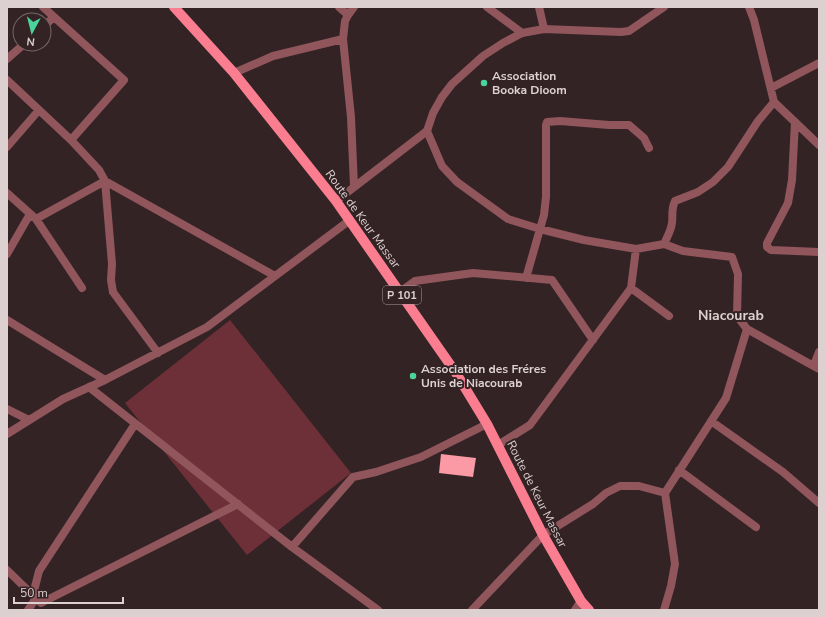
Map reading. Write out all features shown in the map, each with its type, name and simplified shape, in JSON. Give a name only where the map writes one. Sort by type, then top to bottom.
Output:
[{"type":"main road","name":"Route de Keur Massar","points":[[174,7],[234,74],[336,201],[456,373],[487,424],[543,535],[581,601],[589,610]]},
{"type":"street","points":[[43,7],[124,80],[71,140]]},
{"type":"street","points":[[339,7],[348,15]]},
{"type":"street","points":[[354,7],[345,21],[344,40],[351,117],[354,186]]},
{"type":"street","points":[[487,7],[522,33]]},
{"type":"street","points":[[539,7],[544,29]]},
{"type":"street","points":[[336,201],[427,131],[433,113],[442,96],[452,84],[483,56],[513,37],[522,33],[544,29],[629,31],[664,7]]},
{"type":"street","points":[[749,7],[754,20],[774,102],[819,145]]},
{"type":"street","points":[[234,74],[273,56],[344,40]]},
{"type":"street","points":[[7,59],[15,52]]},
{"type":"street","points":[[771,88],[819,63]]},
{"type":"street","points":[[7,80],[71,140],[99,170],[105,181],[113,292],[158,353]]},
{"type":"street","points":[[664,244],[670,231],[672,222],[672,206],[675,201],[698,192],[713,182],[728,167],[758,120],[774,102]]},
{"type":"street","points":[[7,147],[39,110]]},
{"type":"street","points":[[526,278],[544,215],[546,197],[547,122],[560,121],[629,125],[644,138],[649,148]]},
{"type":"street","points":[[796,122],[792,180],[788,203],[767,243],[767,247],[771,250],[819,252]]},
{"type":"street","points":[[427,131],[442,166],[457,182],[508,219],[584,240],[636,249],[664,244],[683,251],[732,257],[738,274],[737,316],[747,329],[816,367],[819,352]]},
{"type":"street","points":[[7,254],[33,217],[105,181]]},
{"type":"street","points":[[105,181],[275,276]]},
{"type":"street","points":[[7,193],[33,217],[82,288]]},
{"type":"street","points":[[7,434],[64,399],[105,380],[207,327],[350,220]]},
{"type":"street","points":[[498,445],[530,425],[632,288],[636,249]]},
{"type":"street","points":[[400,292],[415,281],[473,273],[552,280],[593,340]]},
{"type":"street","points":[[632,288],[669,316]]},
{"type":"street","points":[[7,320],[105,380]]},
{"type":"street","points":[[664,610],[671,586],[675,564],[665,493],[726,398],[747,329]]},
{"type":"street","points":[[89,387],[292,547],[378,610]]},
{"type":"street","points":[[7,409],[29,420]]},
{"type":"street","points":[[711,421],[783,472],[819,503]]},
{"type":"street","points":[[28,610],[35,596],[39,571],[135,424]]},
{"type":"street","points":[[292,547],[353,477],[376,472],[420,457],[487,424]]},
{"type":"street","points":[[679,470],[756,528]]},
{"type":"street","points":[[472,610],[543,535],[593,504],[606,493],[620,486],[639,486],[665,493]]},
{"type":"street","points":[[7,570],[41,603],[238,504]]},
{"type":"street","points":[[575,610],[581,601]]},
{"type":"shaded area","points":[[230,320],[351,473],[247,555],[125,403]]},
{"type":"building","points":[[441,454],[476,458],[473,477],[439,473]]},
{"type":"place","name":"Association Booka Dioom","points":[[484,83]]},
{"type":"place","name":"Association des Fréres Unis de Niacourab","points":[[413,376]]},
{"type":"district","name":"Niacourab","points":[[731,315]]}]
